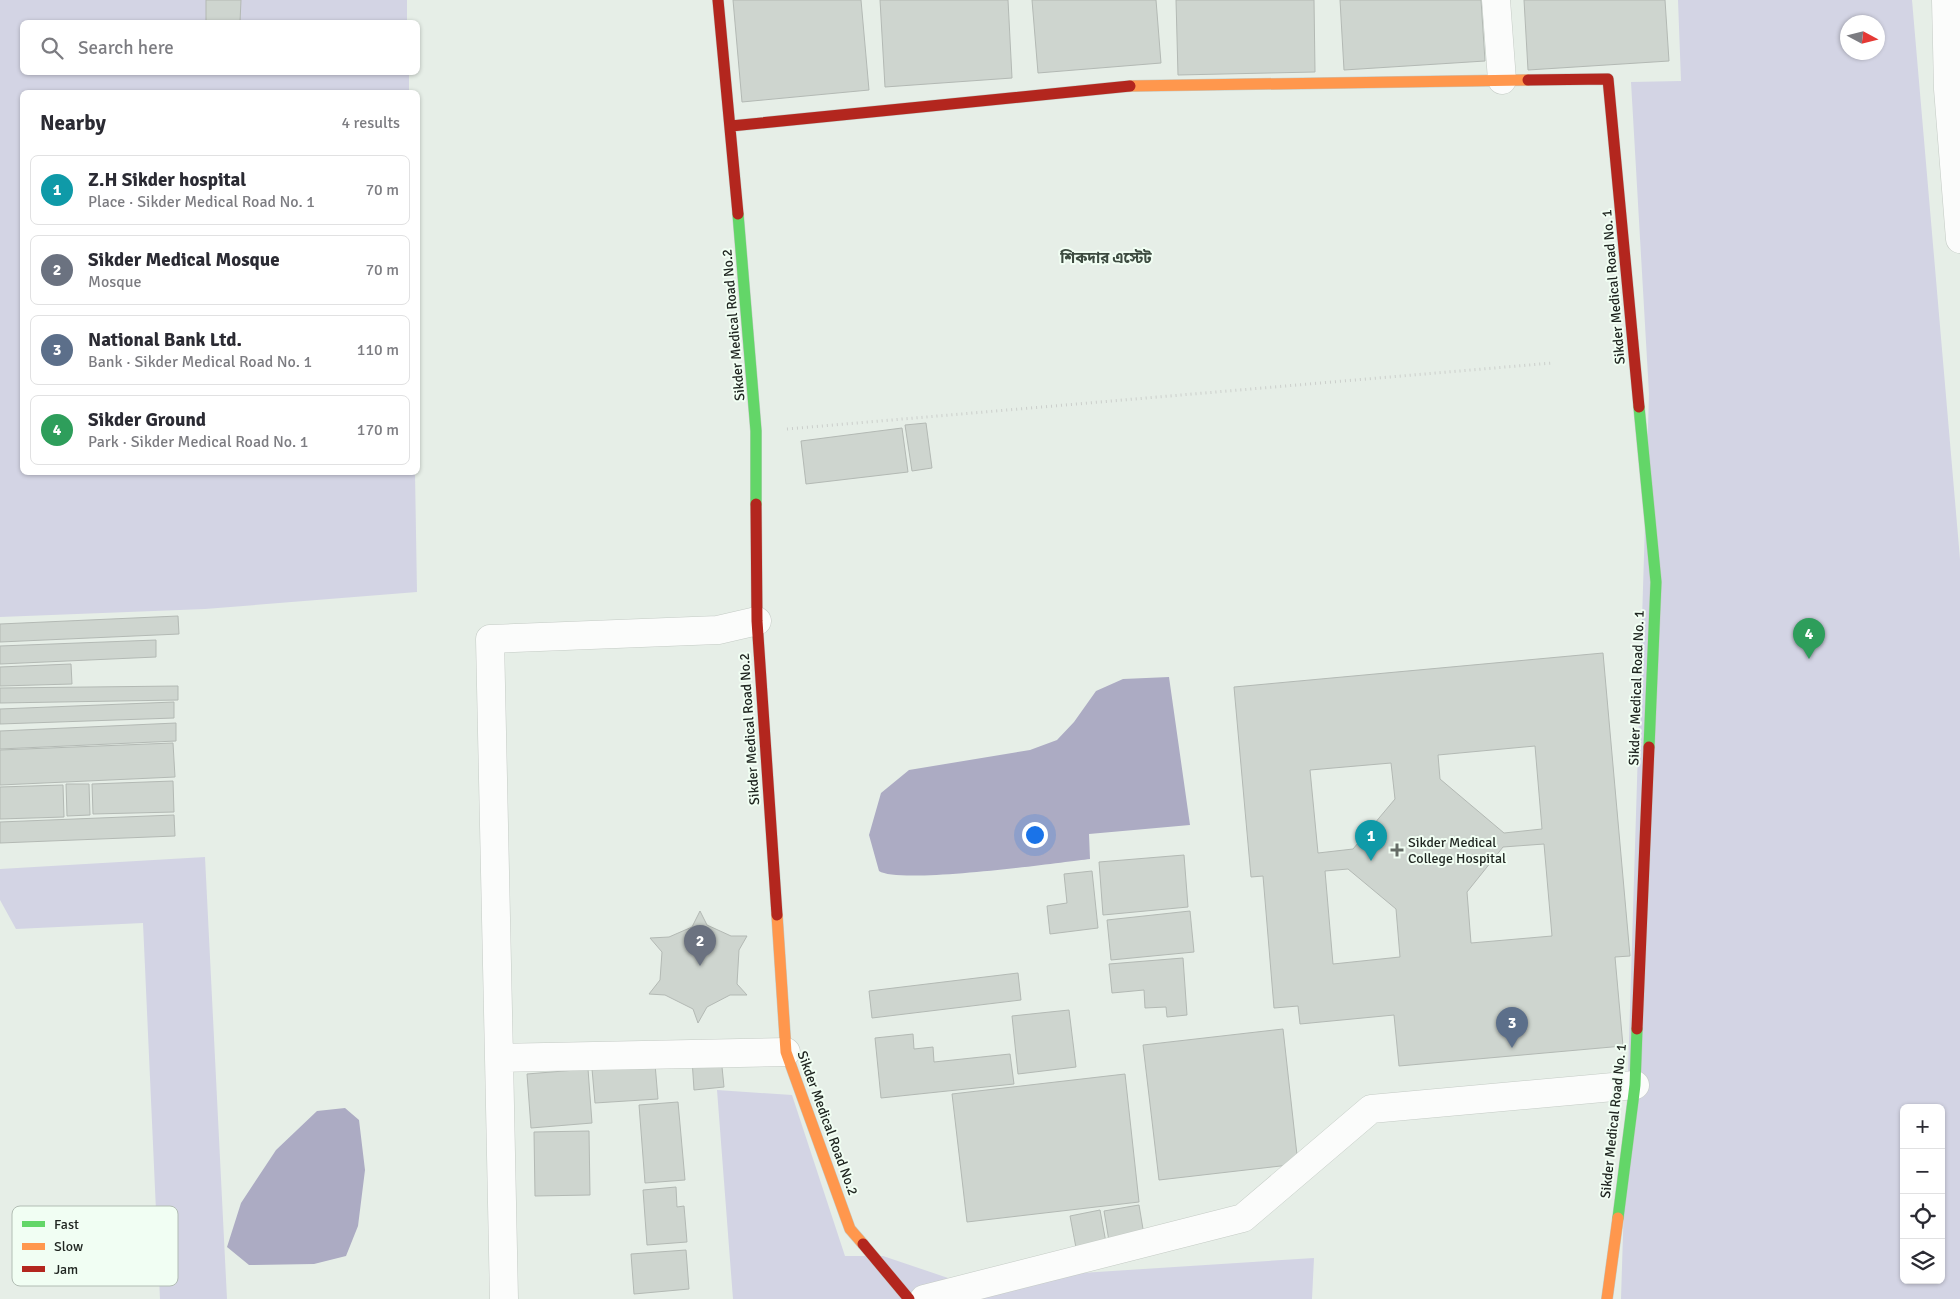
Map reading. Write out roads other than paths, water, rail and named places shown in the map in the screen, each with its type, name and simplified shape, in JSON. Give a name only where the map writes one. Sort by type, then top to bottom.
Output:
[{"type":"street","name":"Sikder Medical Road No.2","points":[[718,0],[731,126],[756,431],[757,621],[786,1052],[850,1229],[909,1299]]},
{"type":"street","points":[[731,126],[1117,86],[1502,80],[1496,0]]},
{"type":"street","points":[[1946,0],[1948,89],[1960,239]]},
{"type":"street","name":"Sikder Medical Road No. 1","points":[[1502,80],[1608,79],[1656,582],[1635,1085],[1607,1299]]},
{"type":"street","points":[[504,1299],[490,639],[718,630],[757,621]]},
{"type":"street","points":[[499,1058],[786,1052]]},
{"type":"street","points":[[924,1299],[1243,1218],[1371,1109],[1635,1085]]},
{"type":"place","name":"Sikder Ground","points":[[1809,659]]},
{"type":"place","name":"Sikder Medical College Hospital","points":[[1397,850]]},
{"type":"place","name":"Z.H Sikder hospital","points":[[1371,861]]},
{"type":"place","name":"Sikder Medical Mosque","points":[[700,966]]},
{"type":"place","name":"National Bank Ltd.","points":[[1512,1048]]},
{"type":"district","name":"শিকদার এস্টেট","points":[[1106,258]]}]
